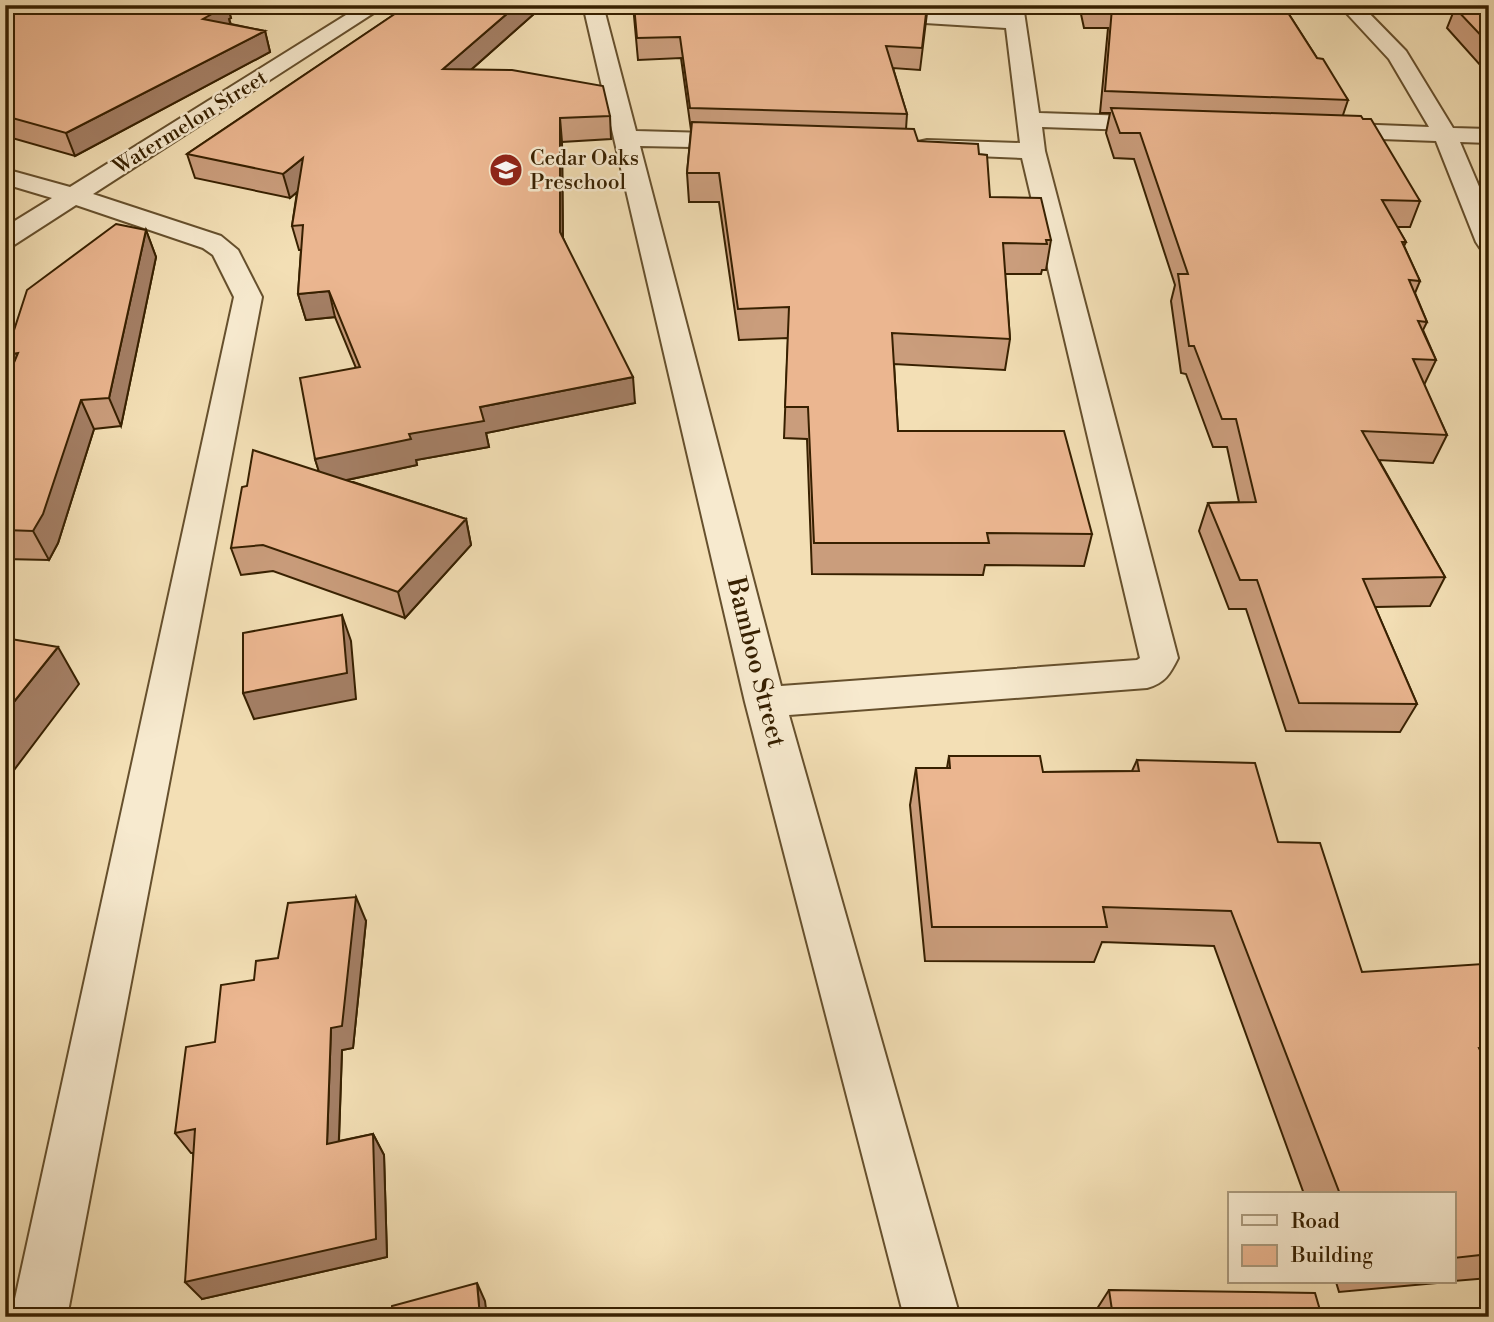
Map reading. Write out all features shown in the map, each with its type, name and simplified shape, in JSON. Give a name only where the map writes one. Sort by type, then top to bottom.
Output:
[{"type":"street","name":"Watermelon Street","points":[[5,239],[376,5]]},
{"type":"street","name":"Bamboo Street","points":[[593,5],[765,702],[932,1317]]},
{"type":"street","points":[[1349,5],[1398,56],[1444,134],[1489,242]]},
{"type":"street","points":[[765,702],[1147,674],[1159,658],[1030,135],[1015,14],[858,13]]},
{"type":"street","points":[[897,146],[1180,125]]},
{"type":"street","points":[[1305,129],[1489,136]]},
{"type":"street","points":[[626,138],[762,142]]},
{"type":"street","points":[[5,176],[212,242],[224,250],[248,297],[39,1317]]},
{"type":"building","points":[[5,5],[60,5],[77,8],[82,5],[220,5],[226,6],[203,19],[265,31],[66,133],[5,116]]},
{"type":"building","points":[[399,5],[517,5],[443,69],[512,70],[603,86],[610,116],[560,118],[560,232],[633,377],[480,407],[484,421],[409,434],[411,439],[315,459],[300,378],[360,367],[329,291],[298,294],[303,225],[292,226],[303,158],[283,174],[187,154],[402,9]]},
{"type":"building","points":[[634,5],[927,5],[922,48],[886,46],[907,114],[690,108],[680,37],[637,38]]},
{"type":"building","points":[[1087,5],[1283,5],[1317,58],[1323,59],[1348,100],[1105,91],[1112,8],[1088,8]]},
{"type":"building","points":[[1455,8],[1489,8],[1489,44]]},
{"type":"building","points":[[1111,108],[1361,116],[1363,119],[1371,119],[1420,201],[1382,200],[1406,242],[1402,242],[1420,281],[1409,280],[1427,322],[1418,321],[1436,360],[1413,359],[1447,435],[1362,431],[1445,577],[1363,579],[1417,704],[1299,703],[1257,580],[1240,580],[1208,503],[1256,502],[1236,419],[1222,419],[1194,346],[1189,346],[1178,274],[1188,274],[1140,133],[1120,133]]},
{"type":"building","points":[[692,122],[914,129],[918,141],[978,144],[979,154],[987,155],[990,197],[1041,198],[1051,240],[1046,240],[1047,244],[1003,243],[1010,339],[892,333],[898,431],[1064,431],[1092,534],[987,533],[989,543],[814,543],[808,407],[785,407],[789,307],[738,309],[719,173],[687,173]]},
{"type":"building","points":[[116,224],[146,230],[109,398],[81,400],[43,514],[33,531],[5,530],[5,384],[18,353],[6,355],[27,290]]},
{"type":"building","points":[[253,450],[466,519],[398,592],[263,545],[231,548],[242,487],[247,486]]},
{"type":"building","points":[[342,615],[347,673],[243,693],[243,633]]},
{"type":"building","points":[[5,638],[58,647],[5,713]]},
{"type":"building","points":[[949,756],[1040,756],[1043,772],[1139,771],[1137,760],[1255,763],[1278,842],[1320,843],[1362,972],[1483,964],[1489,975],[1489,1047],[1479,1048],[1489,1067],[1489,1254],[1456,1258],[1456,1192],[1339,1192],[1231,911],[1103,907],[1107,927],[932,927],[916,768],[950,768]]},
{"type":"building","points":[[356,897],[342,1026],[331,1028],[327,1144],[373,1134],[376,1239],[185,1282],[195,1129],[175,1133],[186,1047],[215,1042],[221,985],[254,980],[256,961],[278,958],[288,903]]},
{"type":"building","points":[[477,1283],[480,1317],[392,1317],[392,1306]]},
{"type":"building","points":[[1109,1290],[1315,1293],[1322,1317],[1113,1317]]},
{"type":"place","name":"Cedar Oaks Preschool","points":[[506,170]]}]
